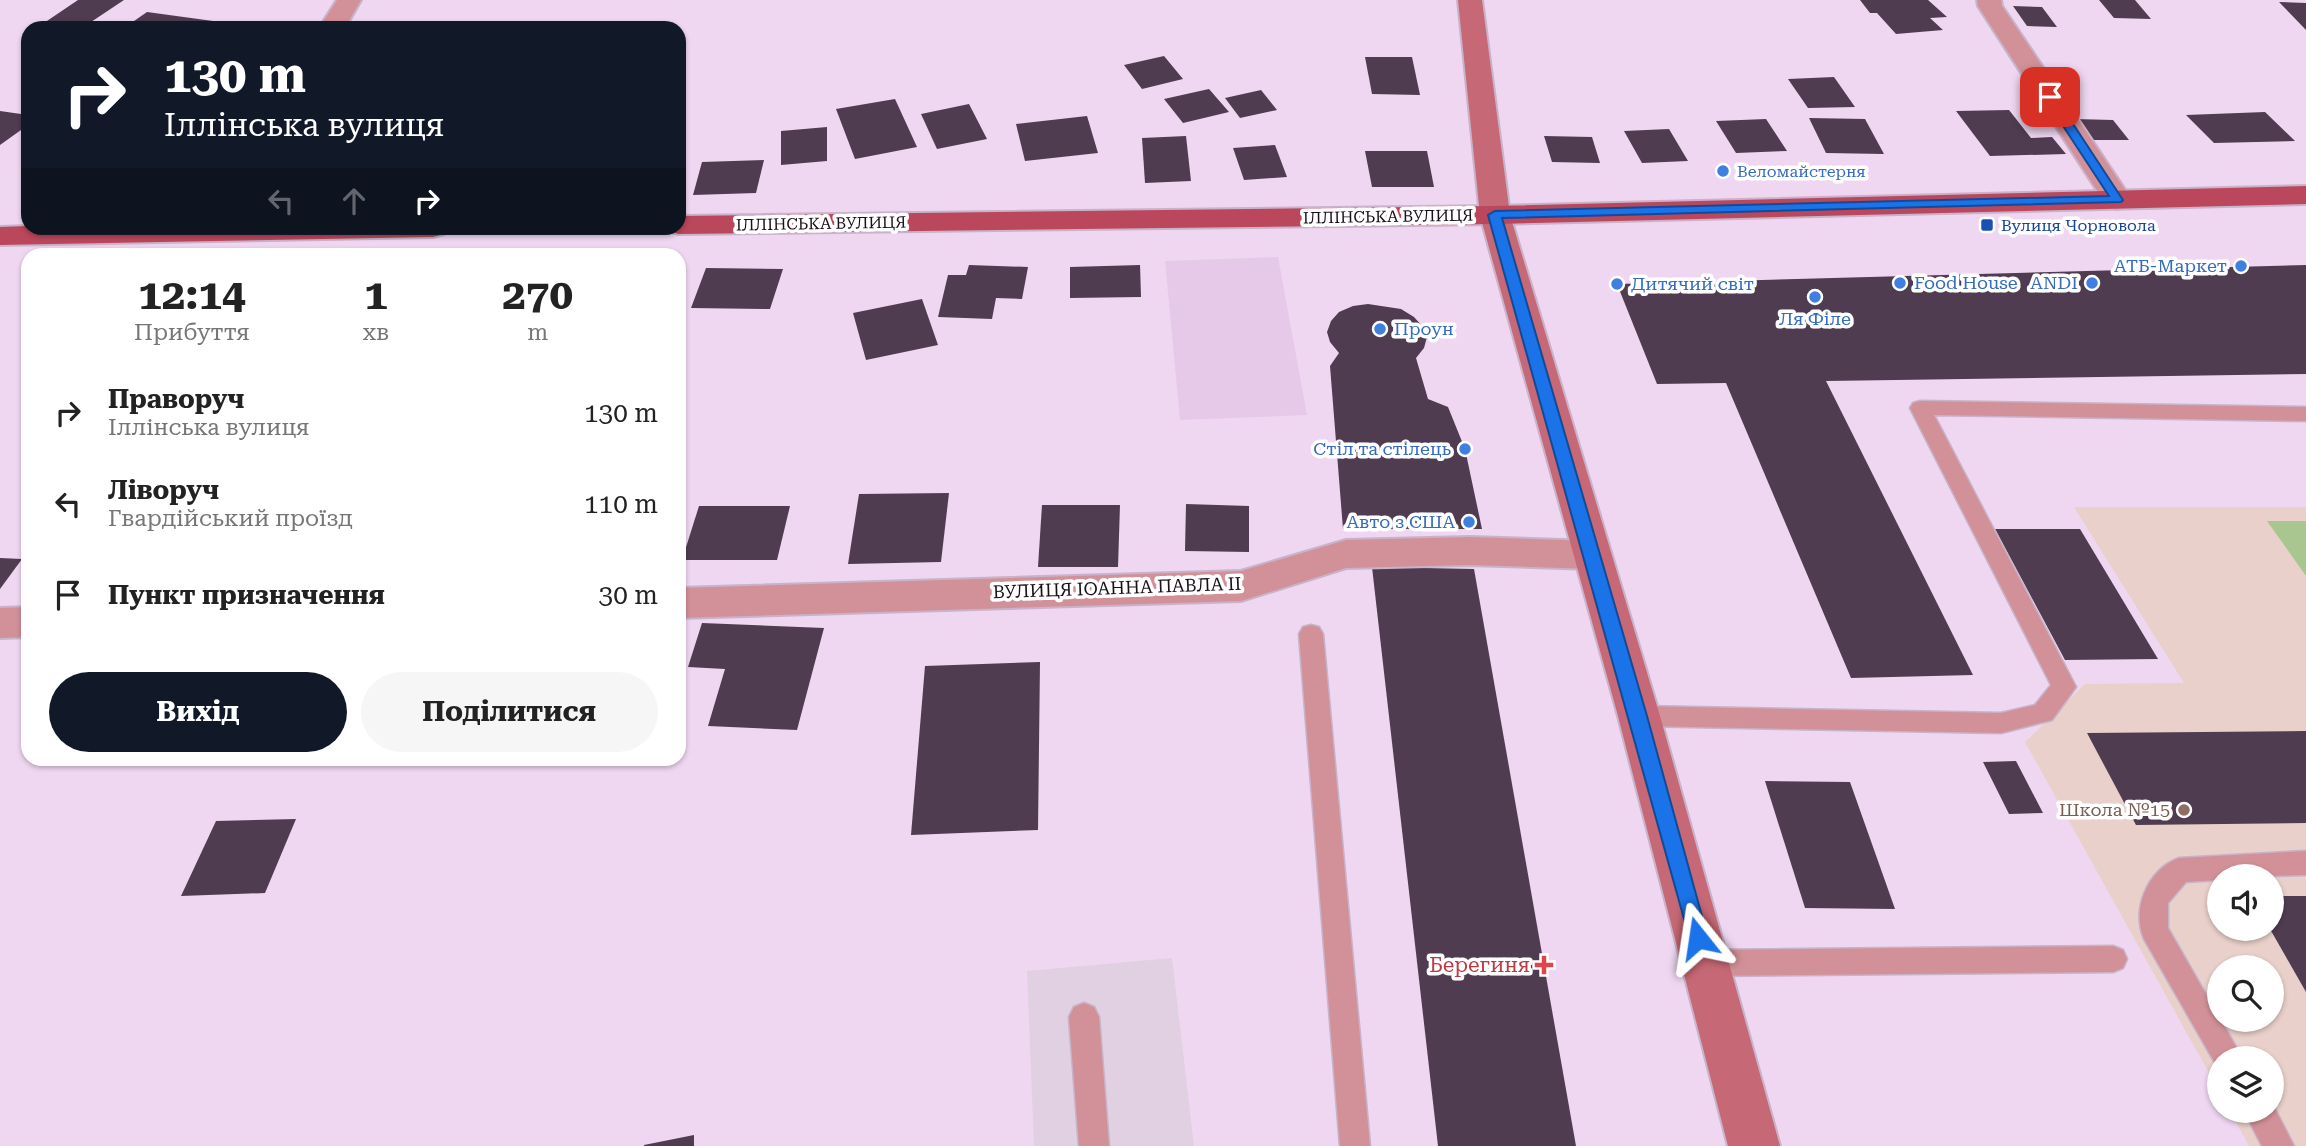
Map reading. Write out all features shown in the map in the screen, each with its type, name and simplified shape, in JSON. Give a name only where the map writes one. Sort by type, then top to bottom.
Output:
[{"type":"main road","points":[[1470,0],[1495,215],[1639,716],[1754,1146]]},
{"type":"main road","name":"ІЛЛІНСЬКА ВУЛИЦЯ","points":[[686,225],[1495,215],[2306,195]]},
{"type":"main road","points":[[0,236],[54,235]]},
{"type":"street","points":[[336,21],[349,0]]},
{"type":"street","points":[[1989,0],[1990,6],[2117,200]]},
{"type":"street","name":"ВУЛИЦЯ ІОАННА ПАВЛА II","points":[[686,603],[1241,586],[1346,554],[1470,551],[1592,555]]},
{"type":"street","points":[[0,623],[21,622]]},
{"type":"lane","points":[[1639,716],[2001,723],[2043,713],[2064,687],[1920,408],[2306,414]]},
{"type":"lane","points":[[1311,634],[1355,1146]]},
{"type":"lane","points":[[2221,1046],[2154,930],[2154,899],[2179,870],[2306,863]]},
{"type":"lane","points":[[1705,963],[2113,959]]},
{"type":"lane","points":[[1084,1017],[1094,1146]]},
{"type":"lane","points":[[2266,1123],[2279,1146]]},
{"type":"shaded area","points":[[1278,257],[1307,415],[1180,420],[1165,261]]},
{"type":"shaded area","name":"Школа №15","points":[[2074,507],[2306,507],[2306,1146],[2249,1146],[2237,1123],[2284,1123],[2284,1046],[2207,1046],[2207,1069],[2025,742],[2085,684],[2184,683]]},
{"type":"shaded area","points":[[1172,958],[1194,1146],[1034,1146],[1027,971]]},
{"type":"green space","points":[[2267,521],[2306,521],[2306,576]]},
{"type":"building","points":[[78,0],[124,0],[92,21],[47,21]]},
{"type":"building","points":[[1860,0],[1928,0],[1947,17],[1930,18],[1943,30],[1896,34],[1877,13],[1870,13]]},
{"type":"building","points":[[2099,0],[2135,0],[2151,19],[2114,18]]},
{"type":"building","points":[[2279,2],[2306,3],[2306,30]]},
{"type":"building","points":[[2013,6],[2042,7],[2057,27],[2027,26]]},
{"type":"building","points":[[147,12],[213,21],[134,21]]},
{"type":"building","points":[[1164,56],[1183,79],[1142,89],[1124,65]]},
{"type":"building","points":[[1365,57],[1412,57],[1420,95],[1372,94]]},
{"type":"building","points":[[1834,77],[1855,107],[1808,108],[1788,79]]},
{"type":"building","points":[[1209,89],[1229,112],[1183,123],[1164,99]]},
{"type":"building","points":[[1261,90],[1277,110],[1240,118],[1225,98]]},
{"type":"building","points":[[895,99],[917,147],[855,159],[836,109]]},
{"type":"building","points":[[969,104],[987,139],[937,149],[921,114]]},
{"type":"building","points":[[2009,110],[2031,138],[2052,137],[2066,154],[1990,156],[1956,111]]},
{"type":"building","points":[[0,111],[21,114],[21,130],[0,145]]},
{"type":"building","points":[[2265,112],[2295,141],[2214,143],[2186,115]]},
{"type":"building","points":[[1087,116],[1098,153],[1025,161],[1016,124]]},
{"type":"building","points":[[1809,118],[1865,119],[1884,154],[1826,153]]},
{"type":"building","points":[[1766,119],[1787,151],[1736,153],[1716,121]]},
{"type":"building","points":[[2074,119],[2113,120],[2129,140],[2089,140]]},
{"type":"building","points":[[827,127],[827,161],[781,165],[781,131]]},
{"type":"building","points":[[1669,129],[1688,161],[1642,163],[1624,131]]},
{"type":"building","points":[[1186,136],[1191,181],[1145,183],[1142,138]]},
{"type":"building","points":[[1544,136],[1592,137],[1600,163],[1552,162]]},
{"type":"building","points":[[1275,145],[1287,177],[1244,180],[1233,148]]},
{"type":"building","points":[[1365,151],[1427,151],[1434,187],[1372,187]]},
{"type":"building","points":[[764,160],[756,193],[693,195],[702,162]]},
{"type":"building","points":[[969,265],[1028,267],[1022,299],[996,298],[992,319],[938,317],[948,275],[966,275]]},
{"type":"building","points":[[1140,265],[1141,297],[1070,298],[1070,267]]},
{"type":"building","points":[[2306,265],[2306,374],[1826,381],[1973,675],[1851,678],[1726,383],[1657,384],[1617,284]]},
{"type":"building","points":[[706,268],[783,269],[770,309],[691,308]]},
{"type":"building","points":[[922,299],[938,345],[866,360],[853,313]]},
{"type":"building","points":[[1368,304],[1401,309],[1423,327],[1427,337],[1424,348],[1416,358],[1428,399],[1448,407],[1465,449],[1482,529],[1343,529],[1330,366],[1339,353],[1330,342],[1327,332],[1331,321],[1339,312]]},
{"type":"building","points":[[949,493],[941,562],[848,564],[859,494]]},
{"type":"building","points":[[1186,504],[1249,506],[1249,552],[1185,551]]},
{"type":"building","points":[[1042,505],[1120,505],[1118,567],[1038,567]]},
{"type":"building","points":[[699,506],[790,506],[777,560],[686,560],[686,547]]},
{"type":"building","points":[[1995,529],[2080,529],[2158,659],[2065,660]]},
{"type":"building","points":[[0,558],[21,559],[21,560],[0,589]]},
{"type":"building","points":[[1372,567],[1474,569],[1576,1146],[1438,1146]]},
{"type":"building","points":[[702,623],[824,628],[797,730],[708,726],[725,669],[688,667]]},
{"type":"building","points":[[1040,662],[1038,830],[911,835],[925,666]]},
{"type":"building","points":[[2306,731],[2306,823],[2136,825],[2087,733]]},
{"type":"building","points":[[2016,761],[2043,813],[2009,814],[1983,762]]},
{"type":"building","points":[[1765,781],[1850,782],[1895,909],[1805,908]]},
{"type":"building","points":[[296,819],[265,893],[181,896],[216,821]]},
{"type":"building","points":[[2284,896],[2306,896],[2306,992],[2277,941],[2284,941]]},
{"type":"building","points":[[694,1135],[694,1146],[644,1146],[644,1145]]},
{"type":"place","name":"Веломайстерня","points":[[1723,171]]},
{"type":"place","name":"Вулиця Чорновола","points":[[1987,225]]},
{"type":"place","name":"АТБ-Маркет","points":[[2241,266]]},
{"type":"place","name":"Food House","points":[[1900,283]]},
{"type":"place","name":"ANDI","points":[[2092,283]]},
{"type":"place","name":"Дитячий світ","points":[[1617,284]]},
{"type":"place","name":"Ля Філе","points":[[1815,297]]},
{"type":"place","name":"Проун","points":[[1380,329]]},
{"type":"place","name":"Стіл та стілець","points":[[1465,449]]},
{"type":"place","name":"Авто з США","points":[[1469,522]]},
{"type":"place","name":"Школа №15","points":[[2184,810]]},
{"type":"place","name":"Берегиня","points":[[1544,965]]},
{"type":"route","points":[[1698,938],[1639,716],[1495,215],[2117,200],[2050,97]]}]
